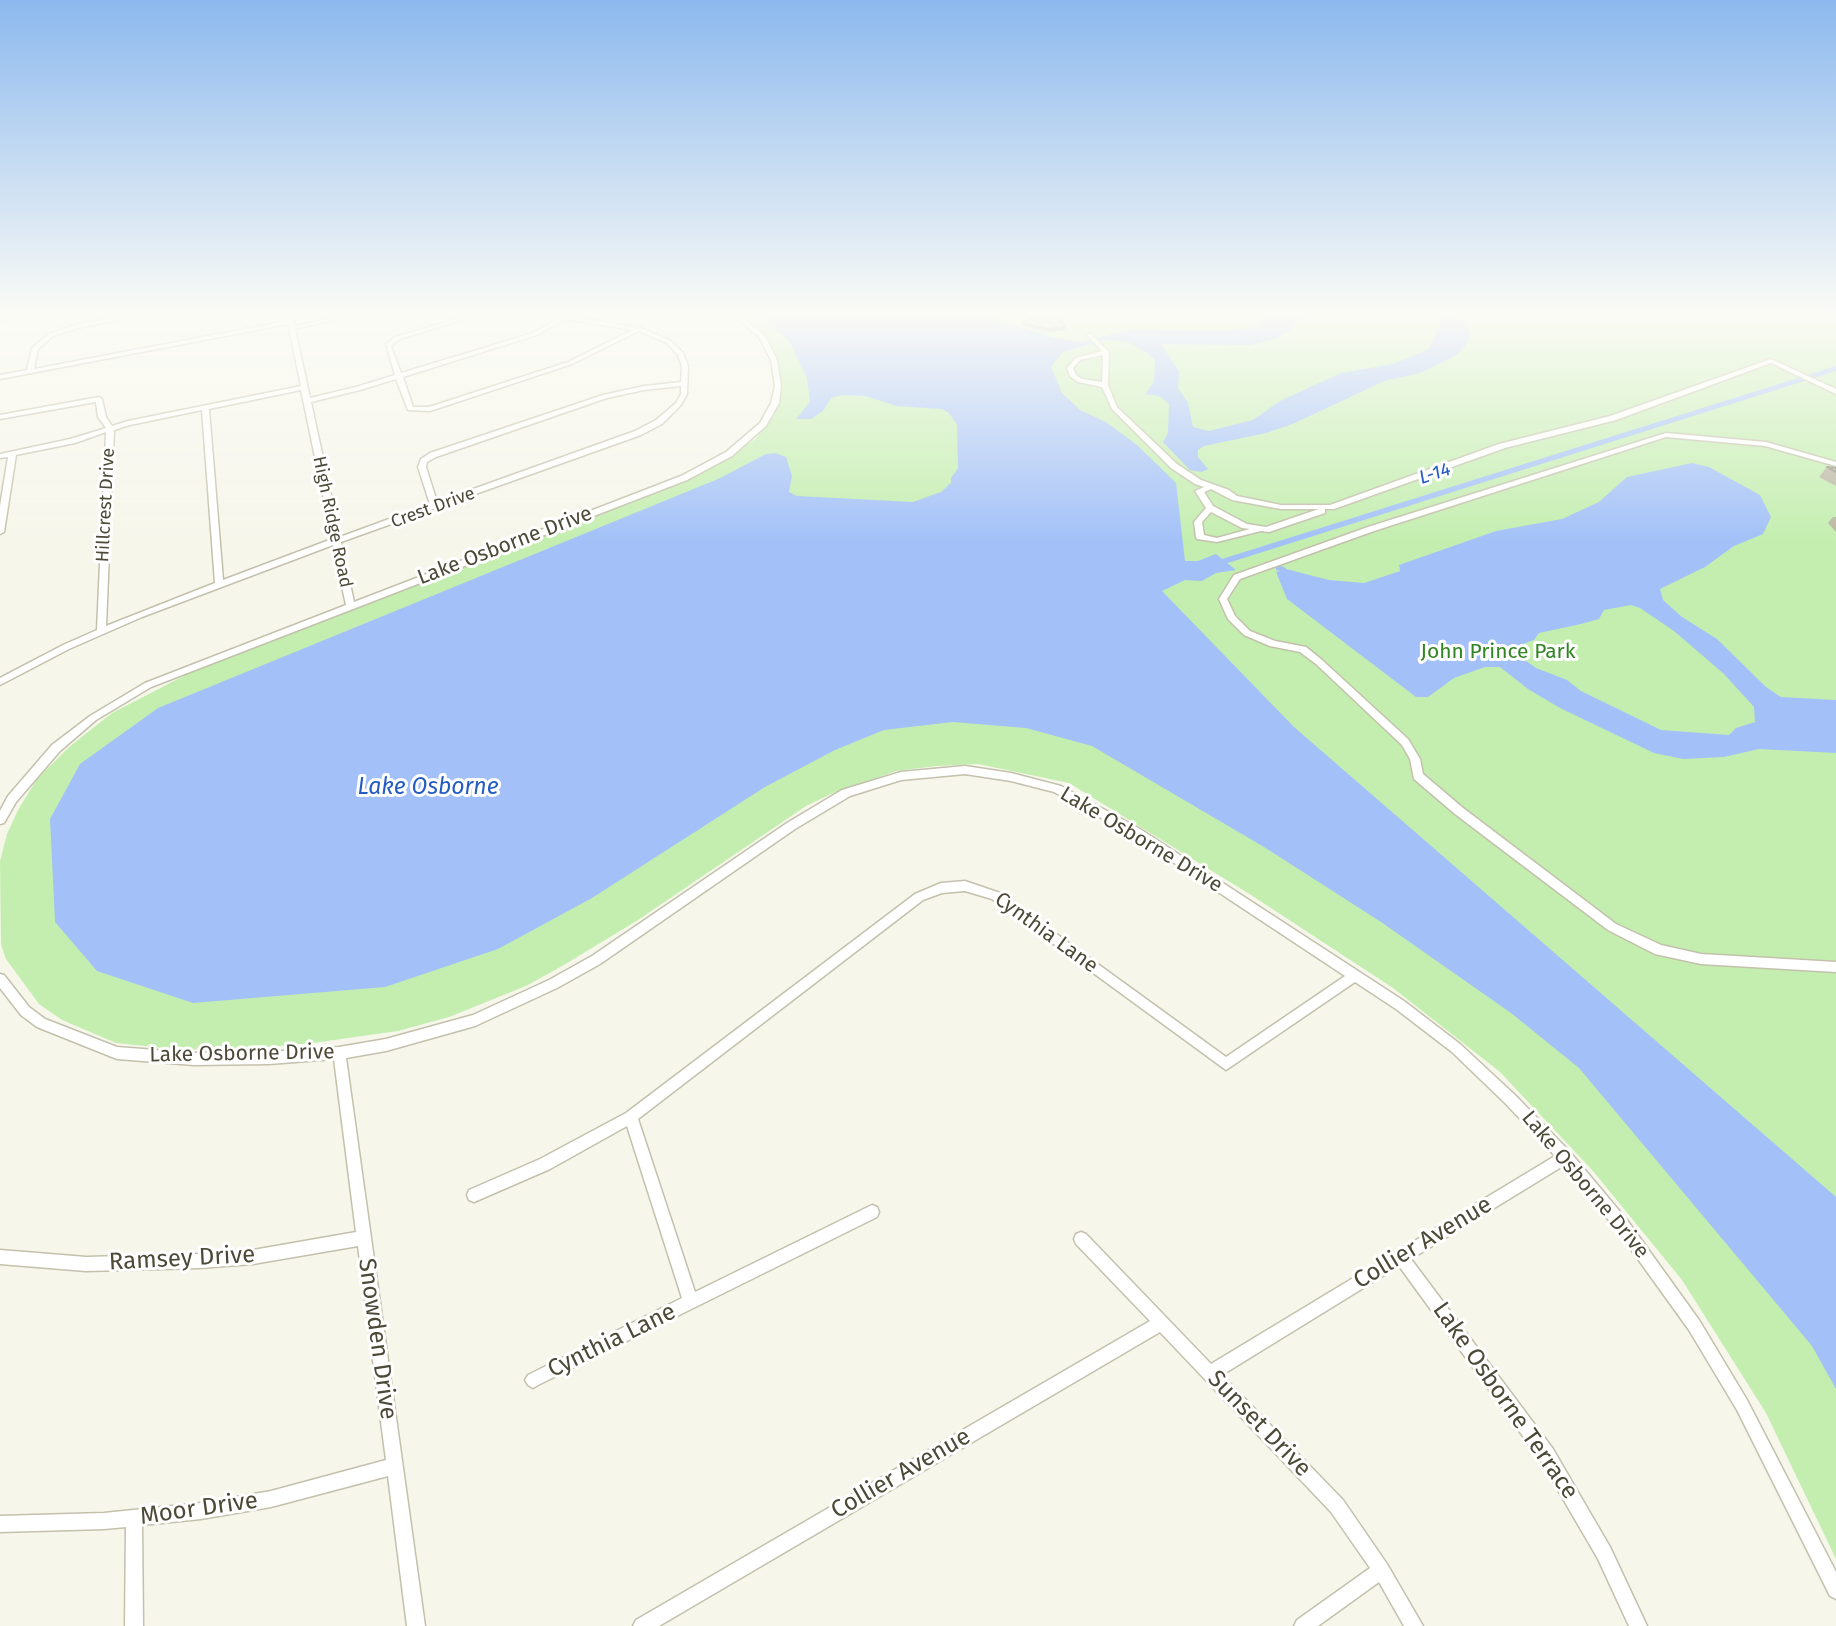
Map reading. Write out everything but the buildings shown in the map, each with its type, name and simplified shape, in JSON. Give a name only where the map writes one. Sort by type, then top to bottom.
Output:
[{"type":"street","points":[[0,456],[110,428],[290,390]]},
{"type":"street","name":"High Ridge Road","points":[[305,390],[349,606]]},
{"type":"street","points":[[307,401],[349,390]]},
{"type":"street","points":[[401,390],[407,407],[424,410],[487,390]]},
{"type":"street","points":[[435,507],[422,467],[424,461],[433,455],[608,395],[631,390]]},
{"type":"street","name":"Crest Drive","points":[[0,682],[101,631],[649,428],[674,410],[681,401],[684,390]]},
{"type":"street","name":"Lake Osborne Drive","points":[[0,820],[12,799],[56,748],[91,719],[124,698],[178,672],[684,478],[714,464],[743,444],[770,413],[777,390]]},
{"type":"street","points":[[1107,390],[1114,408],[1199,491],[1210,508],[1258,530]]},
{"type":"street","points":[[1210,508],[1198,522],[1197,532],[1203,539],[1230,538],[1274,528],[1502,446],[1613,418],[1691,390]]},
{"type":"street","name":"Hillcrest Drive","points":[[0,417],[99,398],[102,417],[110,428],[101,631]]},
{"type":"street","points":[[205,407],[219,586]]},
{"type":"street","points":[[1836,464],[1766,444],[1666,435],[1371,529],[1237,577],[1223,599],[1231,617],[1247,633],[1273,644],[1303,649],[1320,662],[1405,743],[1415,759],[1418,776],[1458,811],[1612,927],[1659,950],[1701,959],[1836,967]]},
{"type":"street","points":[[0,532],[12,454]]},
{"type":"street","points":[[1174,466],[1210,487],[1248,501],[1296,508],[1331,507]]},
{"type":"street","points":[[1199,491],[1210,487]]},
{"type":"street","points":[[1294,520],[1303,514],[1296,508]]},
{"type":"street","name":"Lake Osborne Drive","points":[[0,979],[25,1011],[41,1024],[117,1053],[194,1059],[339,1053],[433,1033],[511,1005],[596,960],[792,826],[846,793],[901,776],[938,772],[990,773],[1057,789],[1136,832],[1356,975],[1456,1048],[1511,1100],[1565,1157],[1658,1271],[1694,1325],[1742,1405],[1836,1590]]},
{"type":"street","points":[[0,802],[12,799]]},
{"type":"street","name":"Cynthia Lane","points":[[474,1195],[545,1164],[662,1096],[919,897],[941,888],[973,887],[996,896],[1226,1064],[1356,975]]},
{"type":"street","name":"Snowden Drive","points":[[339,1053],[416,1626]]},
{"type":"street","name":"Cynthia Lane","points":[[631,1116],[691,1302]]},
{"type":"street","name":"Collier Avenue","points":[[1210,1373],[1565,1157]]},
{"type":"street","name":"Cynthia Lane","points":[[533,1380],[872,1212]]},
{"type":"street","name":"Ramsey Drive","points":[[0,1257],[86,1264],[199,1261],[253,1257],[363,1238]]},
{"type":"street","name":"Sunset Drive","points":[[1081,1238],[1337,1506],[1381,1570],[1414,1626]]},
{"type":"street","name":"Lake Osborne Terrace","points":[[1401,1256],[1547,1455],[1604,1553],[1638,1626]]},
{"type":"street","name":"Collier Avenue","points":[[642,1626],[1161,1323]]},
{"type":"street","name":"Moor Drive","points":[[0,1524],[134,1519],[271,1499],[394,1466]]},
{"type":"street","points":[[134,1519],[134,1626]]},
{"type":"street","points":[[1303,1626],[1381,1570]]},
{"type":"green space","name":"John Prince Park","points":[[1836,390],[1836,1559],[1766,1413],[1682,1280],[1593,1171],[1500,1072],[1393,988],[1251,895],[1069,783],[978,764],[896,771],[831,794],[806,806],[638,920],[526,986],[449,1017],[398,1031],[235,1050],[173,1049],[116,1043],[62,1020],[39,1004],[6,959],[1,945],[0,861],[7,834],[18,810],[37,779],[69,747],[112,713],[197,669],[730,457],[755,439],[767,424],[779,391]]},
{"type":"water","name":"Lake Osborne","points":[[808,390],[1061,390],[1080,410],[1106,422],[1137,445],[1176,483],[1185,561],[1198,561],[1216,554],[1236,570],[1216,573],[1202,581],[1185,580],[1162,591],[1294,727],[1836,1197],[1836,1389],[1812,1346],[1579,1068],[1511,1013],[1381,922],[1264,847],[1092,746],[1026,728],[953,722],[884,730],[835,750],[765,787],[592,898],[498,949],[385,987],[193,1003],[97,971],[55,922],[50,819],[80,764],[158,708],[718,479],[766,454],[775,453],[786,457],[792,476],[789,492],[797,496],[913,502],[941,492],[951,483],[951,478],[958,468],[957,425],[949,413],[942,409],[897,406],[865,396],[842,395],[831,398],[823,411],[811,419],[796,419],[810,402]]},
{"type":"water","name":"Lake Osborne","points":[[1148,390],[1179,390],[1188,403],[1193,427],[1209,431],[1253,420],[1280,401],[1304,390],[1365,390],[1295,423],[1266,433],[1204,446],[1198,450],[1198,457],[1208,469],[1202,472],[1190,470],[1163,442],[1168,433],[1169,404],[1159,396],[1145,394]]},
{"type":"water","points":[[1692,463],[1709,467],[1760,495],[1771,517],[1763,534],[1734,546],[1705,567],[1660,589],[1663,600],[1682,617],[1717,639],[1766,687],[1781,697],[1836,700],[1836,753],[1759,749],[1724,757],[1683,759],[1654,753],[1560,708],[1528,689],[1500,667],[1485,667],[1454,678],[1428,697],[1416,697],[1287,599],[1276,572],[1286,569],[1329,580],[1364,583],[1400,571],[1399,565],[1496,531],[1562,519],[1599,502],[1627,477]],"holes":[[[1631,605],[1674,631],[1724,674],[1754,707],[1755,722],[1736,728],[1729,735],[1661,730],[1581,691],[1567,680],[1536,668],[1519,656],[1518,650],[1523,644],[1534,640],[1539,633],[1599,619],[1604,610]]]},
{"type":"waterway","name":"L-14","points":[[1209,566],[1767,390]]},
{"type":"waterway","points":[[1279,568],[1283,570]]}]
